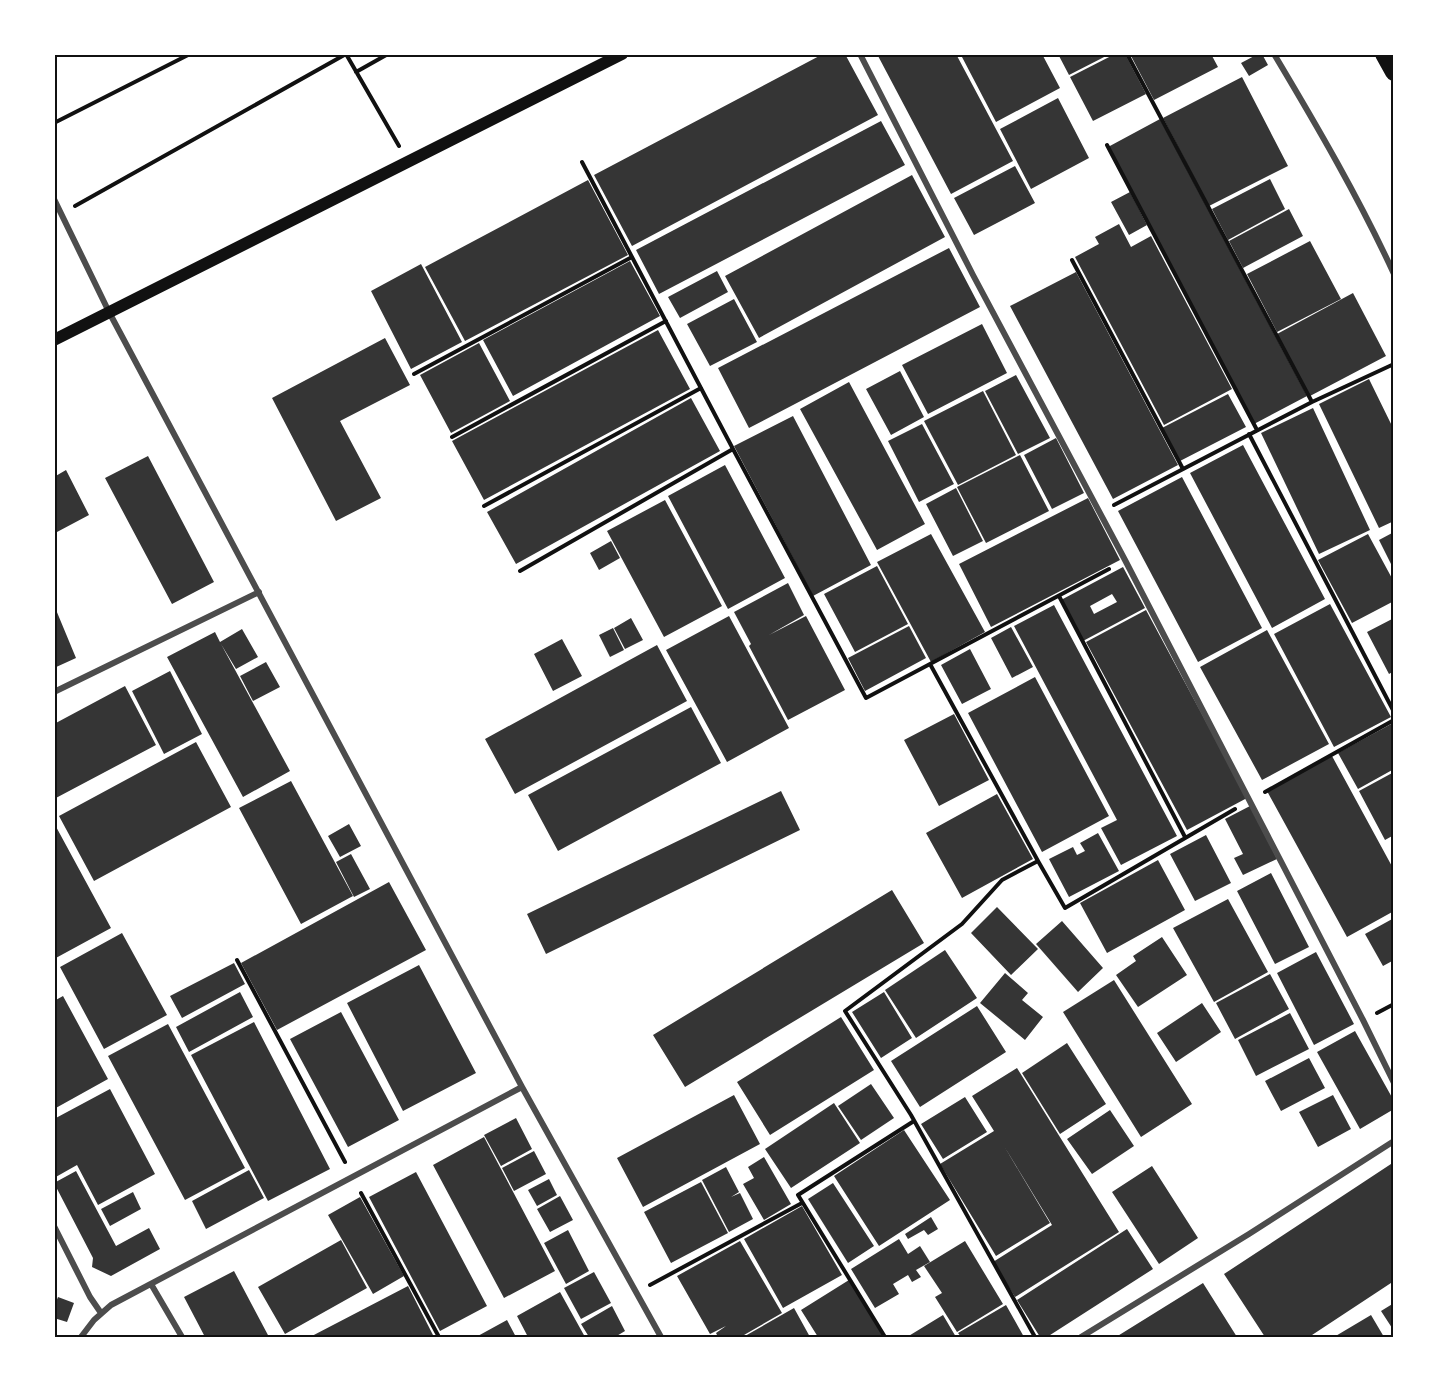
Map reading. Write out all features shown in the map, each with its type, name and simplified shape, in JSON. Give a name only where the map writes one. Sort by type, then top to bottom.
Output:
[{"type":"highway","points":[[1384,54],[1394,72]]},
{"type":"main road","points":[[54,340],[618,55]]},
{"type":"street","points":[[860,54],[973,275],[1125,560],[1394,1083]]},
{"type":"street","points":[[1274,54],[1328,144],[1394,274]]},
{"type":"street","points":[[54,199],[109,312],[522,1087],[661,1337]]},
{"type":"street","points":[[54,692],[259,592]]},
{"type":"street","points":[[81,1337],[101,1313],[111,1305],[522,1087]]},
{"type":"street","points":[[1080,1337],[1249,1234],[1394,1141]]},
{"type":"street","points":[[54,1226],[90,1297],[101,1313]]},
{"type":"street","points":[[151,1284],[182,1337]]},
{"type":"path","points":[[54,123],[190,54]]},
{"type":"path","points":[[61,213],[346,54],[408,162]]},
{"type":"path","points":[[356,72],[388,54]]},
{"type":"path","points":[[1127,54],[1312,402]]},
{"type":"path","points":[[1107,145],[1257,430]]},
{"type":"path","points":[[582,162],[866,698],[1125,560]]},
{"type":"path","points":[[414,374],[632,257]]},
{"type":"path","points":[[1072,260],[1183,469]]},
{"type":"path","points":[[452,437],[666,321]]},
{"type":"path","points":[[1100,512],[1312,402],[1394,364]]},
{"type":"path","points":[[484,506],[701,388]]},
{"type":"path","points":[[1249,434],[1394,712]]},
{"type":"path","points":[[520,571],[733,449]]},
{"type":"path","points":[[1059,596],[1185,837]]},
{"type":"path","points":[[930,664],[1065,908],[1185,837],[1394,720]]},
{"type":"path","points":[[1035,1337],[914,1121],[846,1011],[962,924],[1002,880],[1038,861]]},
{"type":"path","points":[[237,960],[439,1337]]},
{"type":"path","points":[[885,1337],[798,1195],[914,1121]]},
{"type":"path","points":[[636,1292],[802,1203]]},
{"type":"building","points":[[823,54],[845,54],[878,115],[632,246],[594,175]]},
{"type":"building","points":[[877,54],[956,54],[1013,161],[951,194]]},
{"type":"building","points":[[967,54],[1042,54],[1060,88],[996,122],[962,57]]},
{"type":"building","points":[[1058,54],[1110,54],[1069,75]]},
{"type":"building","points":[[1115,54],[1125,54],[1146,94],[1093,121],[1070,77]]},
{"type":"building","points":[[1130,54],[1211,54],[1218,67],[1154,100]]},
{"type":"building","points":[[1262,54],[1268,65],[1249,76],[1241,63]]},
{"type":"building","points":[[1242,77],[1288,166],[1209,206],[1163,118]]},
{"type":"building","points":[[1058,98],[1089,158],[1031,189],[1000,129]]},
{"type":"building","points":[[1160,119],[1307,396],[1254,424],[1108,147]]},
{"type":"building","points":[[881,121],[905,165],[659,294],[636,250]]},
{"type":"building","points":[[1015,166],[1035,203],[974,235],[954,198]]},
{"type":"building","points":[[912,175],[945,237],[759,338],[725,276]]},
{"type":"building","points":[[1270,179],[1285,209],[1228,240],[1212,209]]},
{"type":"building","points":[[588,180],[628,255],[465,341],[425,267]]},
{"type":"building","points":[[1130,192],[1147,225],[1129,235],[1111,202]]},
{"type":"building","points":[[1289,209],[1303,236],[1243,268],[1229,241]]},
{"type":"building","points":[[1119,224],[1131,247],[1151,236],[1232,389],[1164,425],[1075,257],[1099,244],[1095,237]]},
{"type":"building","points":[[1310,241],[1341,299],[1277,332],[1247,274]]},
{"type":"building","points":[[949,248],[980,307],[749,428],[718,368]]},
{"type":"building","points":[[630,261],[660,316],[513,396],[483,340]]},
{"type":"building","points":[[421,264],[462,342],[411,369],[371,291]]},
{"type":"building","points":[[717,271],[728,292],[680,318],[668,297]]},
{"type":"building","points":[[1076,272],[1178,465],[1113,499],[1010,306]]},
{"type":"building","points":[[1353,293],[1386,356],[1310,396],[1277,334]]},
{"type":"building","points":[[734,299],[757,342],[710,366],[687,324]]},
{"type":"building","points":[[982,324],[1007,373],[928,414],[902,365]]},
{"type":"building","points":[[658,330],[690,389],[484,500],[452,441]]},
{"type":"building","points":[[385,338],[410,385],[340,421],[381,498],[336,521],[272,398]]},
{"type":"building","points":[[479,343],[510,401],[451,433],[420,375]]},
{"type":"building","points":[[900,371],[924,417],[891,435],[866,389]]},
{"type":"building","points":[[1016,375],[1050,438],[1018,454],[985,391]]},
{"type":"building","points":[[1369,379],[1394,430],[1394,521],[1379,528],[1319,404]]},
{"type":"building","points":[[849,382],[925,524],[877,550],[800,409]]},
{"type":"building","points":[[983,391],[1016,455],[958,485],[924,421]]},
{"type":"building","points":[[1228,394],[1246,427],[1180,461],[1162,428]]},
{"type":"building","points":[[691,398],[720,451],[516,564],[487,512]]},
{"type":"building","points":[[1313,408],[1370,530],[1319,554],[1261,433]]},
{"type":"building","points":[[793,416],[871,565],[813,596],[734,446]]},
{"type":"building","points":[[922,424],[954,484],[919,502],[888,441]]},
{"type":"building","points":[[1056,438],[1084,493],[1052,509],[1024,455]]},
{"type":"building","points":[[1243,445],[1325,599],[1272,628],[1190,473]]},
{"type":"building","points":[[1020,455],[1049,511],[986,543],[957,487]]},
{"type":"building","points":[[148,456],[214,582],[172,604],[105,478]]},
{"type":"building","points":[[725,465],[785,578],[728,609],[668,496]]},
{"type":"building","points":[[66,470],[89,515],[57,532],[54,525],[54,477]]},
{"type":"building","points":[[1182,477],[1262,628],[1198,662],[1118,511]]},
{"type":"building","points":[[956,488],[983,541],[953,556],[926,504]]},
{"type":"building","points":[[1088,498],[1120,560],[991,627],[959,564]]},
{"type":"building","points":[[665,500],[722,606],[664,637],[607,531]]},
{"type":"building","points":[[1394,532],[1394,570],[1379,540]]},
{"type":"building","points":[[931,534],[985,632],[931,662],[877,562]]},
{"type":"building","points":[[1368,534],[1394,582],[1394,601],[1352,623],[1318,560]]},
{"type":"building","points":[[611,541],[620,558],[599,570],[590,553]]},
{"type":"building","points":[[877,566],[908,624],[855,652],[824,594]]},
{"type":"building","points":[[1123,567],[1145,608],[1083,641],[1061,600]],"holes":[[[1112,594],[1117,602],[1094,614],[1090,606]]]},
{"type":"building","points":[[788,583],[804,615],[769,635],[806,616],[845,690],[788,720],[734,612]]},
{"type":"building","points":[[1330,604],[1391,717],[1334,747],[1274,634]]},
{"type":"building","points":[[54,605],[76,658],[54,668]]},
{"type":"building","points":[[1054,605],[1177,836],[1121,865],[1101,828],[1117,820],[1014,626]]},
{"type":"building","points":[[1146,610],[1247,798],[1187,830],[1086,642]]},
{"type":"building","points":[[729,616],[789,728],[727,762],[666,650]]},
{"type":"building","points":[[631,618],[643,640],[625,649],[614,628]]},
{"type":"building","points":[[1394,618],[1394,671],[1389,674],[1367,632]]},
{"type":"building","points":[[909,626],[926,658],[865,691],[848,658]]},
{"type":"building","points":[[1011,627],[1033,667],[1012,678],[991,638]]},
{"type":"building","points":[[613,628],[624,650],[610,657],[599,635]]},
{"type":"building","points":[[242,629],[258,657],[236,669],[221,644],[290,771],[243,797],[167,657],[215,632],[220,642]]},
{"type":"building","points":[[1267,630],[1329,744],[1262,780],[1200,667]]},
{"type":"building","points":[[562,639],[582,676],[553,691],[534,654]]},
{"type":"building","points":[[657,645],[687,701],[515,794],[485,739]]},
{"type":"building","points":[[970,649],[991,689],[962,704],[941,665]]},
{"type":"building","points":[[266,662],[280,687],[253,701],[240,676]]},
{"type":"building","points":[[170,671],[202,734],[164,754],[132,691]]},
{"type":"building","points":[[1035,677],[1109,816],[1042,852],[968,713]]},
{"type":"building","points":[[125,686],[156,745],[54,799],[54,724]]},
{"type":"building","points":[[691,707],[721,763],[558,851],[528,795]]},
{"type":"building","points":[[954,714],[989,780],[939,806],[904,740]]},
{"type":"building","points":[[1393,723],[1394,769],[1358,789],[1338,753]]},
{"type":"building","points":[[196,742],[231,807],[94,881],[59,816]]},
{"type":"building","points":[[1332,756],[1394,870],[1394,911],[1347,937],[1267,791]]},
{"type":"building","points":[[1394,772],[1394,835],[1385,840],[1359,791]]},
{"type":"building","points":[[291,781],[353,896],[301,924],[239,808]]},
{"type":"building","points":[[781,791],[800,830],[546,954],[527,914]]},
{"type":"building","points":[[997,794],[1033,859],[962,898],[926,833]]},
{"type":"building","points":[[1250,806],[1277,859],[1243,875],[1234,858],[1243,854],[1225,819]]},
{"type":"building","points":[[54,823],[111,928],[54,959]]},
{"type":"building","points":[[349,824],[361,846],[340,857],[328,836]]},
{"type":"building","points":[[1098,833],[1119,871],[1069,897],[1049,859],[1073,847],[1077,855],[1085,851],[1080,843]]},
{"type":"building","points":[[1206,835],[1231,883],[1195,901],[1170,854]]},
{"type":"building","points":[[351,854],[370,889],[354,897],[336,862]]},
{"type":"building","points":[[1158,860],[1185,910],[1107,953],[1080,903]]},
{"type":"building","points":[[1271,873],[1309,947],[1275,964],[1237,891]]},
{"type":"building","points":[[389,882],[426,950],[277,1030],[241,963]]},
{"type":"building","points":[[892,890],[924,943],[685,1087],[653,1035]]},
{"type":"building","points":[[1228,899],[1268,972],[1214,1002],[1173,928]]},
{"type":"building","points":[[997,907],[1038,949],[1011,975],[971,933]]},
{"type":"building","points":[[1394,918],[1394,960],[1383,966],[1365,934]]},
{"type":"building","points":[[1062,921],[1103,968],[1078,992],[1036,944]]},
{"type":"building","points":[[122,933],[167,1015],[104,1049],[60,967]]},
{"type":"building","points":[[1162,937],[1187,975],[1138,1007],[1116,975],[1136,961],[1133,956]]},
{"type":"building","points":[[945,950],[977,998],[916,1038],[885,990]]},
{"type":"building","points":[[1316,952],[1354,1024],[1314,1045],[1277,973]]},
{"type":"building","points":[[234,963],[245,984],[182,1018],[170,996]]},
{"type":"building","points":[[419,965],[476,1073],[403,1111],[347,1003]]},
{"type":"building","points":[[1005,973],[1028,993],[1022,1000],[1043,1017],[1025,1040],[980,1003]]},
{"type":"building","points":[[1270,974],[1289,1009],[1235,1039],[1216,1003]]},
{"type":"building","points":[[1114,980],[1192,1104],[1141,1137],[1063,1012]]},
{"type":"building","points":[[240,992],[253,1017],[189,1052],[176,1027]]},
{"type":"building","points":[[884,992],[912,1038],[881,1058],[852,1012]]},
{"type":"building","points":[[63,996],[108,1079],[54,1109],[54,1001]]},
{"type":"building","points":[[1202,1003],[1221,1032],[1176,1062],[1157,1033]]},
{"type":"building","points":[[977,1006],[1006,1052],[920,1107],[891,1061]]},
{"type":"building","points":[[341,1012],[399,1120],[348,1147],[290,1039]]},
{"type":"building","points":[[1290,1013],[1309,1049],[1256,1076],[1238,1040]]},
{"type":"building","points":[[841,1017],[874,1070],[770,1135],[737,1082]]},
{"type":"building","points":[[254,1022],[330,1169],[268,1201],[191,1055]]},
{"type":"building","points":[[168,1024],[245,1168],[185,1200],[108,1056]]},
{"type":"building","points":[[1355,1031],[1394,1101],[1394,1109],[1360,1129],[1317,1052]]},
{"type":"building","points":[[1067,1043],[1106,1104],[1060,1134],[1022,1073]]},
{"type":"building","points":[[1309,1058],[1325,1088],[1281,1111],[1265,1081]]},
{"type":"building","points":[[1017,1068],[1119,1232],[1015,1297],[993,1262],[1052,1225],[1004,1146],[1050,1223],[996,1256],[940,1164],[994,1131],[972,1096]]},
{"type":"building","points":[[871,1084],[894,1118],[861,1140],[838,1106]]},
{"type":"building","points":[[110,1089],[155,1174],[98,1205],[77,1165],[54,1178],[54,1119]]},
{"type":"building","points":[[734,1095],[760,1144],[643,1207],[617,1158]]},
{"type":"building","points":[[1333,1095],[1351,1129],[1318,1147],[1299,1112]]},
{"type":"building","points":[[965,1097],[987,1132],[943,1159],[921,1124]]},
{"type":"building","points":[[834,1103],[860,1143],[791,1188],[765,1149]]},
{"type":"building","points":[[1110,1110],[1134,1146],[1092,1174],[1067,1139]]},
{"type":"building","points":[[516,1118],[532,1149],[501,1166],[484,1135]]},
{"type":"building","points":[[904,1130],[950,1200],[879,1246],[834,1176]]},
{"type":"building","points":[[484,1137],[555,1271],[504,1298],[433,1165]]},
{"type":"building","points":[[534,1151],[546,1174],[514,1191],[502,1168]]},
{"type":"building","points":[[764,1157],[791,1204],[764,1220],[743,1184],[754,1178],[748,1167]]},
{"type":"building","points":[[1394,1162],[1394,1281],[1309,1337],[1265,1337],[1224,1274]]},
{"type":"building","points":[[1152,1166],[1198,1238],[1159,1264],[1112,1192]]},
{"type":"building","points":[[726,1167],[739,1192],[731,1197],[740,1193],[753,1219],[729,1232],[702,1180]]},
{"type":"building","points":[[249,1170],[264,1198],[206,1229],[192,1201]]},
{"type":"building","points":[[76,1171],[116,1246],[149,1228],[160,1249],[111,1276],[92,1267],[93,1258],[54,1183]]},
{"type":"building","points":[[416,1172],[487,1306],[440,1331],[369,1197]]},
{"type":"building","points":[[549,1179],[557,1195],[537,1206],[528,1190]]},
{"type":"building","points":[[701,1182],[728,1233],[671,1263],[644,1212]]},
{"type":"building","points":[[833,1183],[874,1246],[848,1263],[808,1199]]},
{"type":"building","points":[[133,1192],[141,1209],[110,1226],[101,1209]]},
{"type":"building","points":[[560,1196],[573,1220],[550,1232],[537,1209]]},
{"type":"building","points":[[360,1197],[404,1276],[373,1294],[328,1215]]},
{"type":"building","points":[[802,1206],[842,1275],[783,1308],[744,1239]]},
{"type":"building","points":[[931,1217],[938,1229],[928,1235],[924,1230],[908,1239],[905,1234]]},
{"type":"building","points":[[1127,1229],[1153,1269],[1047,1337],[1040,1337],[1017,1300]]},
{"type":"building","points":[[568,1230],[589,1271],[566,1284],[544,1243]]},
{"type":"building","points":[[899,1239],[908,1254],[920,1246],[930,1262],[916,1270],[921,1277],[912,1282],[908,1275],[893,1284],[899,1294],[875,1308],[851,1269]]},
{"type":"building","points":[[341,1240],[367,1288],[285,1334],[258,1287]]},
{"type":"building","points":[[740,1241],[782,1313],[744,1335],[794,1308],[810,1337],[718,1337],[716,1333],[726,1326],[710,1334],[677,1276]]},
{"type":"building","points":[[965,1241],[1003,1304],[957,1332],[935,1297],[942,1293],[924,1266]]},
{"type":"building","points":[[234,1271],[269,1337],[205,1337],[184,1297]]},
{"type":"building","points":[[594,1272],[611,1303],[581,1319],[564,1288]]},
{"type":"building","points":[[849,1280],[885,1337],[818,1337],[801,1310]]},
{"type":"building","points":[[1203,1283],[1237,1337],[1116,1337]]},
{"type":"building","points":[[408,1286],[434,1337],[310,1337]]},
{"type":"building","points":[[560,1292],[585,1337],[528,1337],[517,1316]]},
{"type":"building","points":[[58,1297],[74,1303],[67,1322],[54,1318],[54,1307]]},
{"type":"building","points":[[1394,1303],[1394,1331],[1381,1311]]},
{"type":"building","points":[[1006,1305],[1024,1337],[961,1337],[958,1333]]},
{"type":"building","points":[[612,1306],[625,1331],[615,1337],[589,1337],[581,1324]]},
{"type":"building","points":[[943,1315],[956,1337],[907,1337]]},
{"type":"building","points":[[1371,1315],[1384,1337],[1334,1337]]},
{"type":"building","points":[[507,1320],[516,1337],[476,1337]]}]
